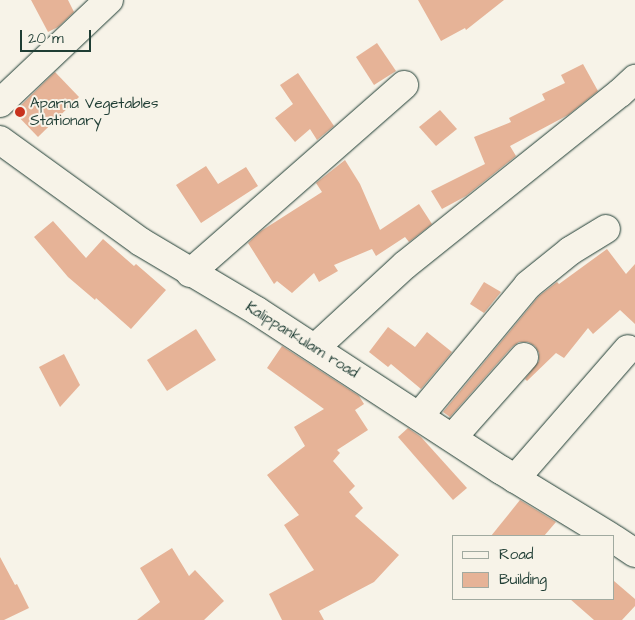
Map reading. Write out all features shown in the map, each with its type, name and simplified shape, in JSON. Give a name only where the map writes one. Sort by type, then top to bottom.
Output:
[{"type":"street","points":[[0,103],[109,0]]},
{"type":"street","points":[[315,348],[405,265],[620,94],[635,79]]},
{"type":"street","points":[[190,273],[404,84]]},
{"type":"street","name":"Kalippankulam road","points":[[0,140],[141,242],[190,273],[258,311],[515,479],[606,535]]},
{"type":"street","points":[[419,416],[528,285],[570,251],[606,229]]},
{"type":"street","points":[[515,479],[628,349]]},
{"type":"street","points":[[453,437],[524,357]]},
{"type":"street","points":[[615,541],[635,553]]},
{"type":"building","points":[[31,0],[68,0],[74,12],[58,27],[48,32]]},
{"type":"building","points":[[418,0],[504,0],[466,30],[465,28],[441,41]]},
{"type":"building","points":[[377,43],[396,71],[374,85],[356,57]]},
{"type":"building","points":[[583,64],[598,91],[568,115],[510,146],[516,156],[466,196],[442,209],[431,191],[485,164],[474,137],[511,122],[509,118],[545,100],[542,94],[565,83],[561,75]]},
{"type":"building","points":[[55,72],[79,97],[38,137],[14,112]]},
{"type":"building","points":[[298,73],[334,126],[317,140],[310,129],[295,142],[275,118],[293,104],[280,85]]},
{"type":"building","points":[[440,110],[457,129],[436,146],[419,127]]},
{"type":"building","points":[[345,160],[360,184],[380,230],[419,204],[432,224],[409,242],[405,237],[376,256],[372,249],[334,265],[338,271],[319,282],[314,273],[292,293],[277,281],[274,284],[248,243],[261,231],[322,192],[316,183]]},
{"type":"building","points":[[206,166],[218,184],[246,167],[258,186],[201,223],[176,185]]},
{"type":"building","points":[[53,221],[86,258],[103,239],[166,290],[131,329],[96,298],[95,300],[68,277],[34,237]]},
{"type":"building","points":[[607,249],[626,274],[635,264],[635,324],[620,310],[593,334],[588,328],[564,358],[556,353],[527,381],[525,379],[539,361],[539,353],[535,346],[528,342],[519,342],[512,347],[450,417],[443,412],[539,296],[557,282],[559,284]]},
{"type":"building","points":[[484,282],[501,292],[484,313],[470,304]]},
{"type":"building","points":[[388,327],[415,347],[427,332],[452,352],[421,389],[391,364],[388,367],[369,352]]},
{"type":"building","points":[[196,329],[216,360],[167,391],[147,360]]},
{"type":"building","points":[[282,346],[359,396],[364,404],[355,410],[368,430],[337,450],[340,453],[333,461],[355,486],[349,492],[363,508],[355,516],[399,555],[374,582],[319,611],[324,620],[282,620],[269,594],[314,570],[284,525],[299,515],[267,475],[305,446],[294,427],[324,409],[267,368]]},
{"type":"building","points":[[64,354],[80,385],[60,407],[39,367]]},
{"type":"building","points":[[408,428],[421,437],[467,488],[453,500],[398,437]]},
{"type":"building","points":[[520,500],[556,522],[545,535],[492,535]]},
{"type":"building","points":[[172,548],[189,576],[195,570],[224,601],[204,620],[137,620],[160,602],[140,568]]},
{"type":"building","points":[[0,557],[29,608],[4,620],[0,620]]},
{"type":"building","points":[[615,582],[635,599],[635,606],[622,620],[594,620],[571,600],[615,600]]},
{"type":"place","name":"Aparna Vegetables Stationary","points":[[20,112]]}]
